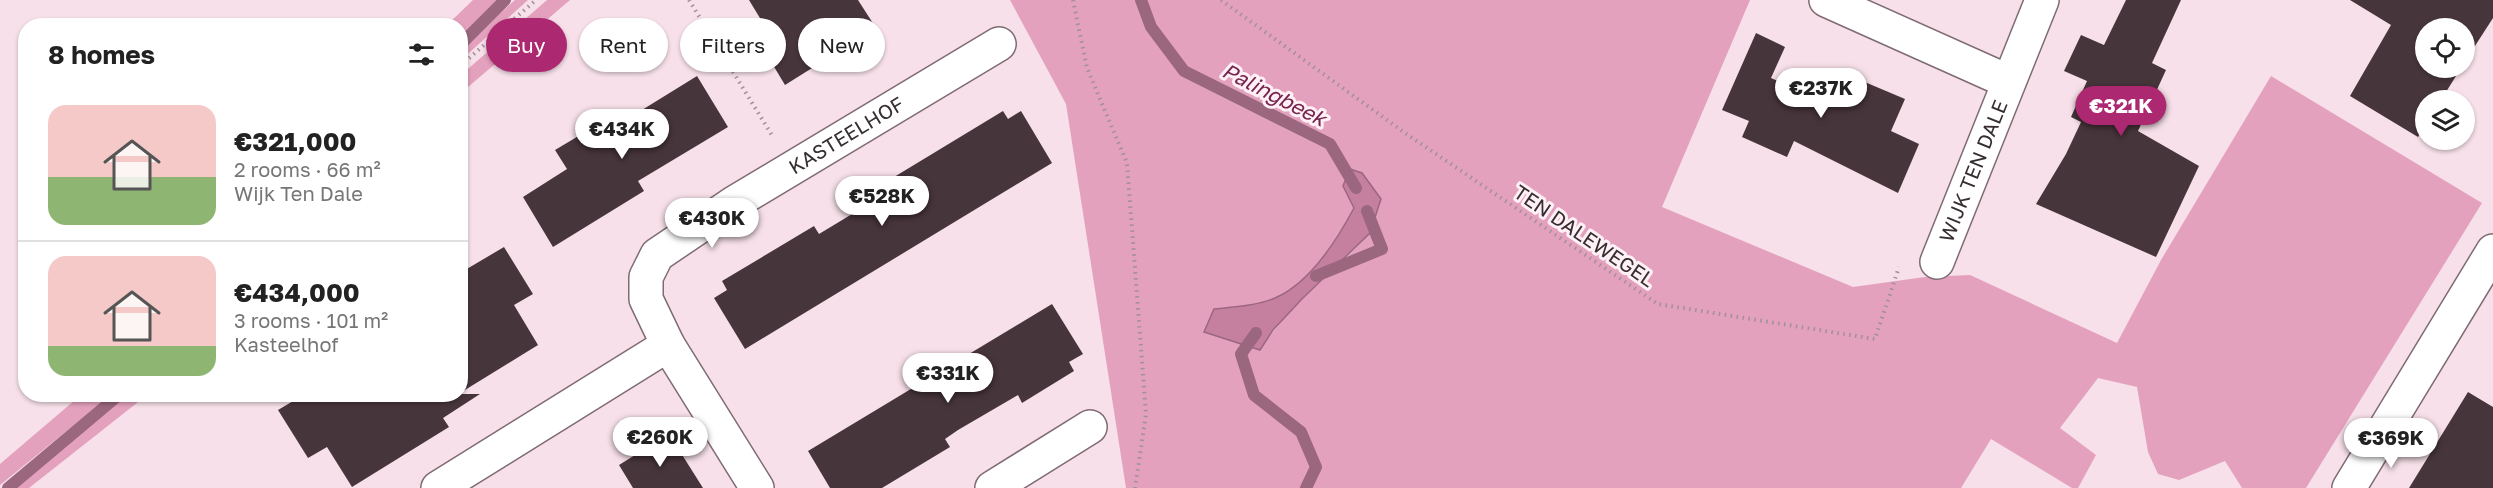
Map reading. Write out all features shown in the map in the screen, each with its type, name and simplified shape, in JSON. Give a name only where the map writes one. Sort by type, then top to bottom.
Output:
[{"type":"street","name":"WIJK TEN DALE","points":[[1826,0],[2007,81]]},
{"type":"street","name":"WIJK TEN DALE","points":[[1937,262],[2007,81],[2042,0]]},
{"type":"street","name":"KASTEELHOF","points":[[757,488],[668,345],[646,299],[646,277],[657,255],[734,203],[999,44]]},
{"type":"street","points":[[2349,488],[2493,251]]},
{"type":"street","points":[[438,488],[668,345]]},
{"type":"street","points":[[992,488],[1090,427]]},
{"type":"path","points":[[468,59],[536,0]]},
{"type":"path","points":[[689,0],[792,169]]},
{"type":"path","points":[[1073,0],[1087,68],[1127,163],[1146,414],[1135,488]]},
{"type":"path","name":"TEN DALEWEGEL","points":[[1221,0],[1405,133],[1658,304],[1875,339],[1899,267],[1937,262]]},
{"type":"shaded area","points":[[473,0],[501,0],[468,29],[468,18],[454,18]]},
{"type":"shaded area","points":[[515,0],[528,0],[508,18],[495,18]]},
{"type":"shaded area","points":[[547,0],[570,0],[549,18],[526,18]]},
{"type":"shaded area","points":[[1010,0],[1750,0],[1662,207],[1853,287],[1925,277],[1970,275],[2117,343],[2161,260],[2271,76],[2482,203],[2306,488],[2242,488],[2225,461],[2179,480],[2158,474],[2148,452],[2137,387],[2098,378],[2060,428],[2096,455],[2078,488],[2072,488],[1991,439],[1961,488],[1126,488],[1066,104]],"holes":[[[1355,208],[1370,233],[1298,303],[1260,350],[1214,309],[1260,303],[1288,291],[1300,282],[1321,259]]]},
{"type":"shaded area","points":[[486,26],[486,38],[468,54],[468,42]]},
{"type":"shaded area","points":[[486,53],[486,72],[468,87],[468,69]]},
{"type":"shaded area","points":[[1350,169],[1362,173],[1381,199],[1370,233],[1301,300],[1273,330],[1260,350],[1204,332],[1214,309],[1268,301],[1288,291],[1311,271],[1331,247],[1354,208],[1343,186]]},
{"type":"shaded area","points":[[73,402],[102,402],[0,485],[0,464]]},
{"type":"shaded area","points":[[119,402],[138,402],[29,488],[15,488]]},
{"type":"building","points":[[749,0],[858,0],[870,18],[798,18],[798,72],[806,72],[785,85],[777,72],[786,72],[786,18],[760,18]]},
{"type":"building","points":[[2126,0],[2181,0],[2152,63],[2166,70],[2138,131],[2199,166],[2156,257],[2036,204],[2066,154],[2081,122],[2071,117],[2087,81],[2064,71],[2081,35],[2104,45]]},
{"type":"building","points":[[2350,0],[2493,0],[2493,18],[2475,46],[2475,18],[2415,18],[2415,78],[2455,78],[2447,90],[2415,90],[2415,135],[2350,96],[2391,25]]},
{"type":"building","points":[[1756,33],[1785,47],[1771,78],[1831,105],[1842,80],[1857,87],[1860,80],[1905,99],[1891,131],[1919,144],[1898,193],[1794,141],[1787,157],[1742,137],[1749,121],[1722,110]]},
{"type":"building","points":[[697,76],[728,127],[638,181],[644,191],[553,247],[523,197],[567,169],[555,150],[602,122],[608,131]]},
{"type":"building","points":[[1003,111],[1008,119],[1021,111],[1052,163],[745,349],[714,298],[727,290],[722,281],[814,226],[819,234],[877,199],[871,191]]},
{"type":"building","points":[[504,247],[533,294],[514,305],[538,345],[468,388],[468,268]]},
{"type":"building","points":[[1052,304],[1083,354],[1069,362],[1074,371],[1022,403],[1018,395],[958,430],[945,439],[950,447],[882,488],[830,488],[808,451]]},
{"type":"building","points":[[2468,392],[2493,407],[2493,488],[2409,488]]},
{"type":"building","points":[[468,394],[480,394],[468,402]]},
{"type":"building","points":[[292,402],[468,402],[443,418],[449,427],[352,487],[327,447],[308,458],[278,410]]},
{"type":"building","points":[[669,434],[703,488],[633,488],[619,465]]},
{"type":"waterway","points":[[468,37],[505,0]]},
{"type":"waterway","name":"Palingbeek","points":[[1141,0],[1151,27],[1184,71],[1330,144],[1356,188]]},
{"type":"waterway","name":"Palingbeek","points":[[1316,276],[1382,249],[1367,211]]},
{"type":"waterway","name":"Palingbeek","points":[[1256,333],[1241,354],[1254,395],[1301,432],[1316,467],[1306,488]]},
{"type":"waterway","points":[[8,488],[110,402]]}]
